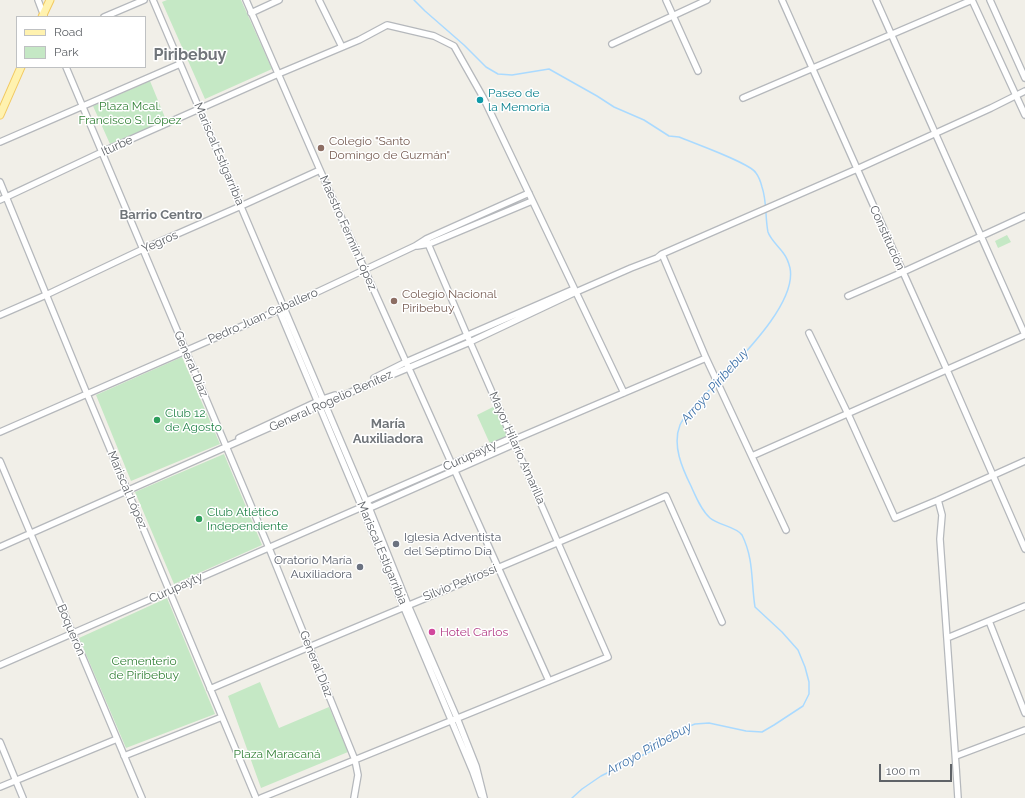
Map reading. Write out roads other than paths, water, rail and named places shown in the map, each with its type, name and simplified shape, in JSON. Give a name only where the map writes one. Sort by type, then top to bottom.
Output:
[{"type":"main road","points":[[43,16],[50,0]]},
{"type":"main road","points":[[0,115],[21,68]]},
{"type":"street","points":[[38,0],[43,16]]},
{"type":"street","points":[[106,16],[144,0]]},
{"type":"street","name":"Mariscal Estigarribia","points":[[153,0],[241,206],[281,309],[406,606],[454,719],[476,766],[483,798]]},
{"type":"street","name":"Maestro Fermín López","points":[[246,0],[320,170],[549,681]]},
{"type":"street","points":[[251,12],[279,0]]},
{"type":"street","points":[[319,0],[342,48]]},
{"type":"street","points":[[666,0],[698,71]]},
{"type":"street","points":[[612,44],[707,0]]},
{"type":"street","name":"Constitución","points":[[782,0],[1024,545]]},
{"type":"street","points":[[752,456],[1025,335],[876,0]]},
{"type":"street","points":[[743,98],[972,0],[1025,115]]},
{"type":"street","points":[[990,0],[1025,78]]},
{"type":"street","name":"Iturbe","points":[[0,200],[102,152],[278,74],[342,48],[387,25],[434,36],[454,46],[484,99],[624,393]]},
{"type":"street","points":[[0,142],[180,64]]},
{"type":"street","name":"General Díaz","points":[[66,68],[269,548],[355,760],[358,774],[354,798]]},
{"type":"street","name":"General Rogelio Benítez","points":[[0,547],[30,532],[575,291],[657,258],[662,254],[857,169],[1025,92]]},
{"type":"street","name":"Yegros","points":[[0,315],[46,295],[142,249],[320,170]]},
{"type":"street","name":"Mariscal López","points":[[0,182],[256,798]]},
{"type":"street","points":[[427,241],[528,193]]},
{"type":"street","points":[[427,241],[532,201]]},
{"type":"street","points":[[848,296],[1025,216]]},
{"type":"street","name":"Pedro Juan Caballero","points":[[0,432],[281,309],[427,241]]},
{"type":"street","name":"Mayor Hilario Amarilla","points":[[427,241],[608,657],[549,681]]},
{"type":"street","points":[[662,254],[706,358],[786,530]]},
{"type":"street","points":[[809,333],[848,414],[895,518],[1025,460]]},
{"type":"street","points":[[513,440],[706,358]]},
{"type":"street","name":"Curupayty","points":[[0,665],[365,506],[372,506],[454,471],[512,445],[513,440],[508,439],[369,500],[365,506]]},
{"type":"street","name":"Boquerón","points":[[0,462],[142,798]]},
{"type":"street","name":"Silvio Petirossi","points":[[210,689],[666,496],[722,622]]},
{"type":"street","points":[[938,500],[942,515],[940,539],[958,798]]},
{"type":"street","name":"General Rogelio Benítez","points":[[0,543],[30,532]]},
{"type":"street","points":[[947,638],[1025,606]]},
{"type":"street","points":[[989,621],[1025,713]]},
{"type":"street","points":[[261,798],[549,681]]},
{"type":"street","points":[[124,756],[222,717]]},
{"type":"street","points":[[956,756],[1025,730]]},
{"type":"street","points":[[0,787],[117,739]]},
{"type":"street","points":[[0,742],[23,798]]},
{"type":"waterway","name":"Arroyo Piribebuy","points":[[414,0],[486,67],[498,74],[512,75],[549,69],[614,107],[644,120],[669,136],[679,137],[720,154],[743,164],[756,173],[764,192],[768,232],[787,259],[790,268],[790,282],[785,297],[765,329],[719,381]]},
{"type":"waterway","name":"Arroyo Piribebuy","points":[[572,798],[601,776],[657,748],[682,729],[695,724],[709,723],[746,731],[762,732],[803,706],[809,694],[809,682],[798,650],[782,632],[755,607],[749,553],[742,535],[740,532],[713,520],[707,515],[701,507],[681,464],[677,440],[680,425],[691,409],[716,383]]},
{"type":"place","name":"Paseo de la Memoria","points":[[480,100]]},
{"type":"place","name":"Colegio \"Santo Domingo de Guzmán\"","points":[[321,148]]},
{"type":"place","name":"Colegio Nacional Piribebuy","points":[[394,301]]},
{"type":"place","name":"Club 12 de Agosto","points":[[157,420]]},
{"type":"place","name":"Club Atlético Independiente","points":[[199,519]]},
{"type":"place","name":"Iglesia Adventista del Séptimo Día","points":[[396,544]]},
{"type":"place","name":"Oratorio María Auxiliadora","points":[[360,567]]},
{"type":"place","name":"Hotel Carlos","points":[[432,632]]},
{"type":"district","name":"Piribebuy","points":[[190,55]]},
{"type":"district","name":"Barrio Centro","points":[[161,215]]},
{"type":"district","name":"María Auxiliadora","points":[[388,432]]},
{"type":"park label","name":"Plaza Mcal. Francisco S. López","points":[[130,113]]},
{"type":"park label","name":"Cementerio de Piribebuy","points":[[144,668]]},
{"type":"park label","name":"Plaza Maracaná","points":[[277,754]]}]
